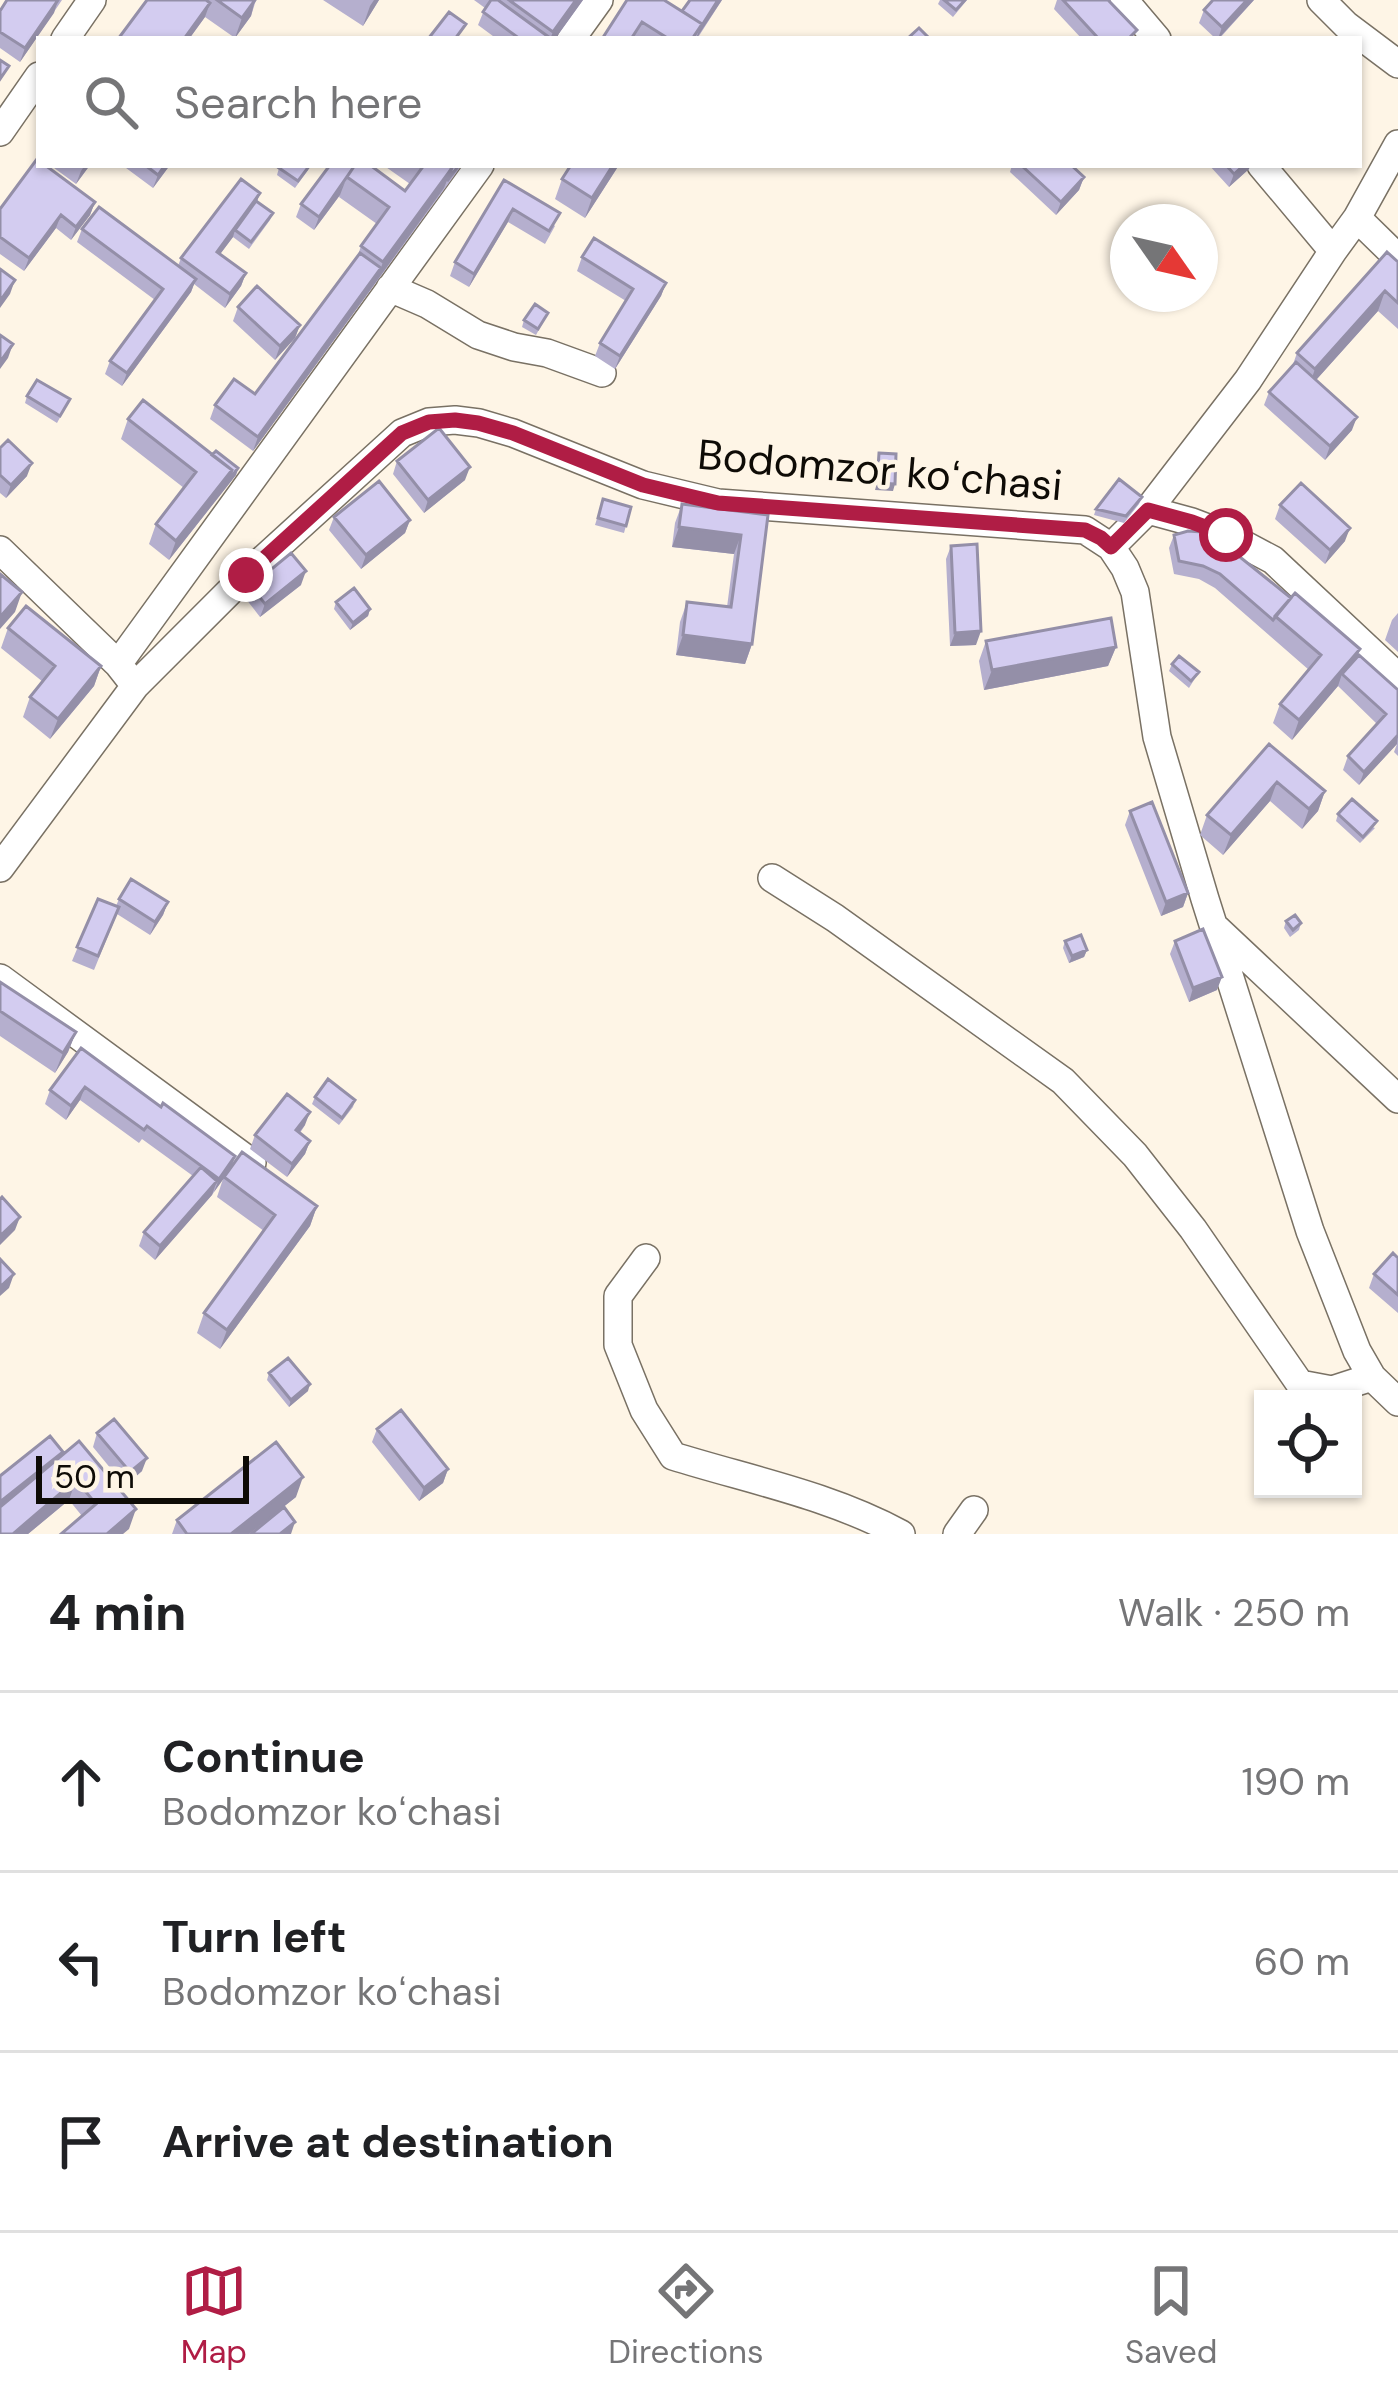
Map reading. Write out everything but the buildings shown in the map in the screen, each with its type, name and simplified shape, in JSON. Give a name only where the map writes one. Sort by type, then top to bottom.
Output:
[{"type":"street","points":[[66,36],[92,0]]},
{"type":"street","points":[[573,36],[599,0]]},
{"type":"street","points":[[1124,0],[1154,36]]},
{"type":"street","points":[[1321,0],[1361,36]]},
{"type":"street","points":[[1362,37],[1398,64]]},
{"type":"street","points":[[0,132],[36,80]]},
{"type":"street","name":"Bodomzor koʻchasi","points":[[127,675],[402,433],[429,422],[455,420],[496,428],[643,485],[718,503],[1085,530],[1111,547],[1148,510],[1248,380],[1357,218],[1398,144]]},
{"type":"street","points":[[0,868],[390,288],[478,168]]},
{"type":"street","points":[[1264,168],[1333,251]]},
{"type":"street","points":[[1357,218],[1398,258]]},
{"type":"street","points":[[390,288],[478,335],[602,373]]},
{"type":"street","points":[[1148,510],[1226,535],[1273,560],[1398,677]]},
{"type":"street","points":[[1111,547],[1135,592],[1157,737],[1310,1232],[1357,1352],[1372,1377],[1398,1402]]},
{"type":"street","points":[[0,550],[127,675]]},
{"type":"street","points":[[772,878],[1063,1081],[1135,1155],[1179,1210],[1300,1384],[1332,1390],[1372,1377]]},
{"type":"street","points":[[1216,928],[1398,1099]]},
{"type":"street","points":[[0,978],[252,1163]]},
{"type":"street","points":[[646,1258],[618,1296],[618,1345],[644,1410],[673,1456],[809,1494],[901,1534]]},
{"type":"street","points":[[957,1534],[978,1522]]},
{"type":"route","points":[[246,575],[402,433],[429,422],[455,420],[513,433],[643,485],[718,503],[1085,530],[1111,547],[1148,510],[1226,535]]}]
